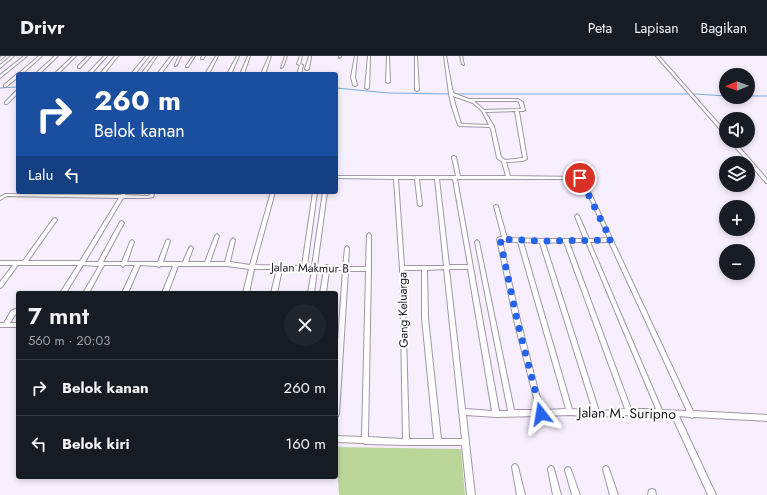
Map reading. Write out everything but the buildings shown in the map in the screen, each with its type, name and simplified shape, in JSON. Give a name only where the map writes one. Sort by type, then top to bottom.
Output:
[{"type":"street","points":[[0,59],[4,56]]},
{"type":"street","points":[[0,67],[13,56]]},
{"type":"street","points":[[0,77],[26,56]]},
{"type":"street","points":[[22,72],[41,56]]},
{"type":"street","points":[[39,72],[57,56]]},
{"type":"street","points":[[58,72],[75,56]]},
{"type":"street","points":[[79,67],[90,56]]},
{"type":"street","points":[[91,72],[106,56]]},
{"type":"street","points":[[104,72],[117,56]]},
{"type":"street","points":[[134,72],[148,56]]},
{"type":"street","points":[[144,72],[156,56]]},
{"type":"street","points":[[161,72],[173,56]]},
{"type":"street","points":[[176,65],[180,56]]},
{"type":"street","points":[[187,66],[194,56]]},
{"type":"street","points":[[208,72],[217,56]]},
{"type":"street","points":[[230,72],[238,56]]},
{"type":"street","points":[[243,72],[249,56]]},
{"type":"street","points":[[264,72],[270,56]]},
{"type":"street","points":[[282,67],[286,56]]},
{"type":"street","points":[[300,72],[302,65],[298,64],[301,56]]},
{"type":"street","points":[[307,69],[310,56]]},
{"type":"street","points":[[355,85],[354,78],[356,56]]},
{"type":"street","points":[[367,88],[369,56]]},
{"type":"street","points":[[388,56],[388,82]]},
{"type":"street","points":[[416,56],[417,90]]},
{"type":"street","points":[[445,56],[454,107],[460,125],[491,124]]},
{"type":"street","points":[[462,56],[463,64]]},
{"type":"street","points":[[657,56],[719,126]]},
{"type":"street","points":[[6,86],[16,78]]},
{"type":"street","points":[[6,103],[16,93]]},
{"type":"street","points":[[451,93],[476,103],[484,111],[491,124],[499,158],[504,161],[525,159],[517,112]]},
{"type":"street","points":[[469,100],[518,100],[521,102],[523,110],[517,112],[484,111]]},
{"type":"street","points":[[491,124],[492,111]]},
{"type":"street","points":[[738,148],[767,182]]},
{"type":"street","points":[[454,157],[470,267],[496,414]]},
{"type":"street","points":[[504,161],[508,177]]},
{"type":"street","points":[[761,175],[767,175]]},
{"type":"street","points":[[338,177],[580,178],[611,240],[692,415]]},
{"type":"street","name":"Gang Keluarga","points":[[396,178],[402,268],[406,442]]},
{"type":"street","points":[[416,178],[420,205]]},
{"type":"street","points":[[436,178],[471,495]]},
{"type":"street","points":[[64,291],[123,194]]},
{"type":"street","points":[[0,199],[6,195],[150,197],[152,194]]},
{"type":"street","points":[[246,291],[272,194]]},
{"type":"street","points":[[304,267],[315,194]]},
{"type":"street","points":[[311,291],[325,194]]},
{"type":"street","points":[[496,206],[504,239]]},
{"type":"street","points":[[577,216],[660,412]]},
{"type":"street","points":[[24,263],[54,220]]},
{"type":"street","points":[[87,291],[122,223]]},
{"type":"street","points":[[365,441],[369,235]]},
{"type":"street","points":[[207,264],[217,236]]},
{"type":"street","points":[[541,414],[517,320],[500,239],[542,241],[611,240]]},
{"type":"street","points":[[227,264],[233,240]]},
{"type":"street","points":[[520,240],[570,412]]},
{"type":"street","points":[[159,264],[168,241]]},
{"type":"street","points":[[542,241],[597,414]]},
{"type":"street","points":[[566,241],[629,412]]},
{"type":"street","points":[[122,264],[132,242]]},
{"type":"street","points":[[478,242],[512,414]]},
{"type":"street","points":[[185,264],[191,248]]},
{"type":"street","points":[[338,387],[347,268],[347,248]]},
{"type":"street","name":"Jalan Makmur B","points":[[0,263],[138,265],[227,264],[252,267],[327,267],[369,269]]},
{"type":"street","points":[[0,286],[17,263]]},
{"type":"street","points":[[166,291],[176,264]]},
{"type":"street","points":[[126,291],[138,265]]},
{"type":"street","points":[[274,291],[280,267]]},
{"type":"street","points":[[324,291],[327,267]]},
{"type":"street","points":[[402,268],[470,267]]},
{"type":"street","points":[[424,268],[425,318],[438,442]]},
{"type":"street","points":[[3,325],[16,311]]},
{"type":"street","points":[[3,325],[16,325]]},
{"type":"street","name":"Jalan M. Suripno","points":[[463,412],[541,414],[570,412],[597,414],[660,412],[692,415],[767,418]]},
{"type":"street","points":[[674,413],[712,495]]},
{"type":"street","points":[[338,439],[406,442],[466,442]]},
{"type":"street","points":[[515,467],[521,495]]},
{"type":"street","points":[[550,469],[557,495]]},
{"type":"street","points":[[606,469],[614,495]]},
{"type":"street","points":[[568,470],[576,495]]},
{"type":"green space","points":[[338,447],[461,449],[465,495],[339,495]]},
{"type":"waterway","points":[[0,88],[16,87]]},
{"type":"waterway","points":[[338,88],[389,93],[450,94]]},
{"type":"waterway","points":[[454,94],[695,94],[719,96]]},
{"type":"waterway","points":[[755,96],[767,96]]},
{"type":"route","points":[[541,414],[517,320],[500,239],[542,241],[611,240],[585,184],[580,178]]}]
